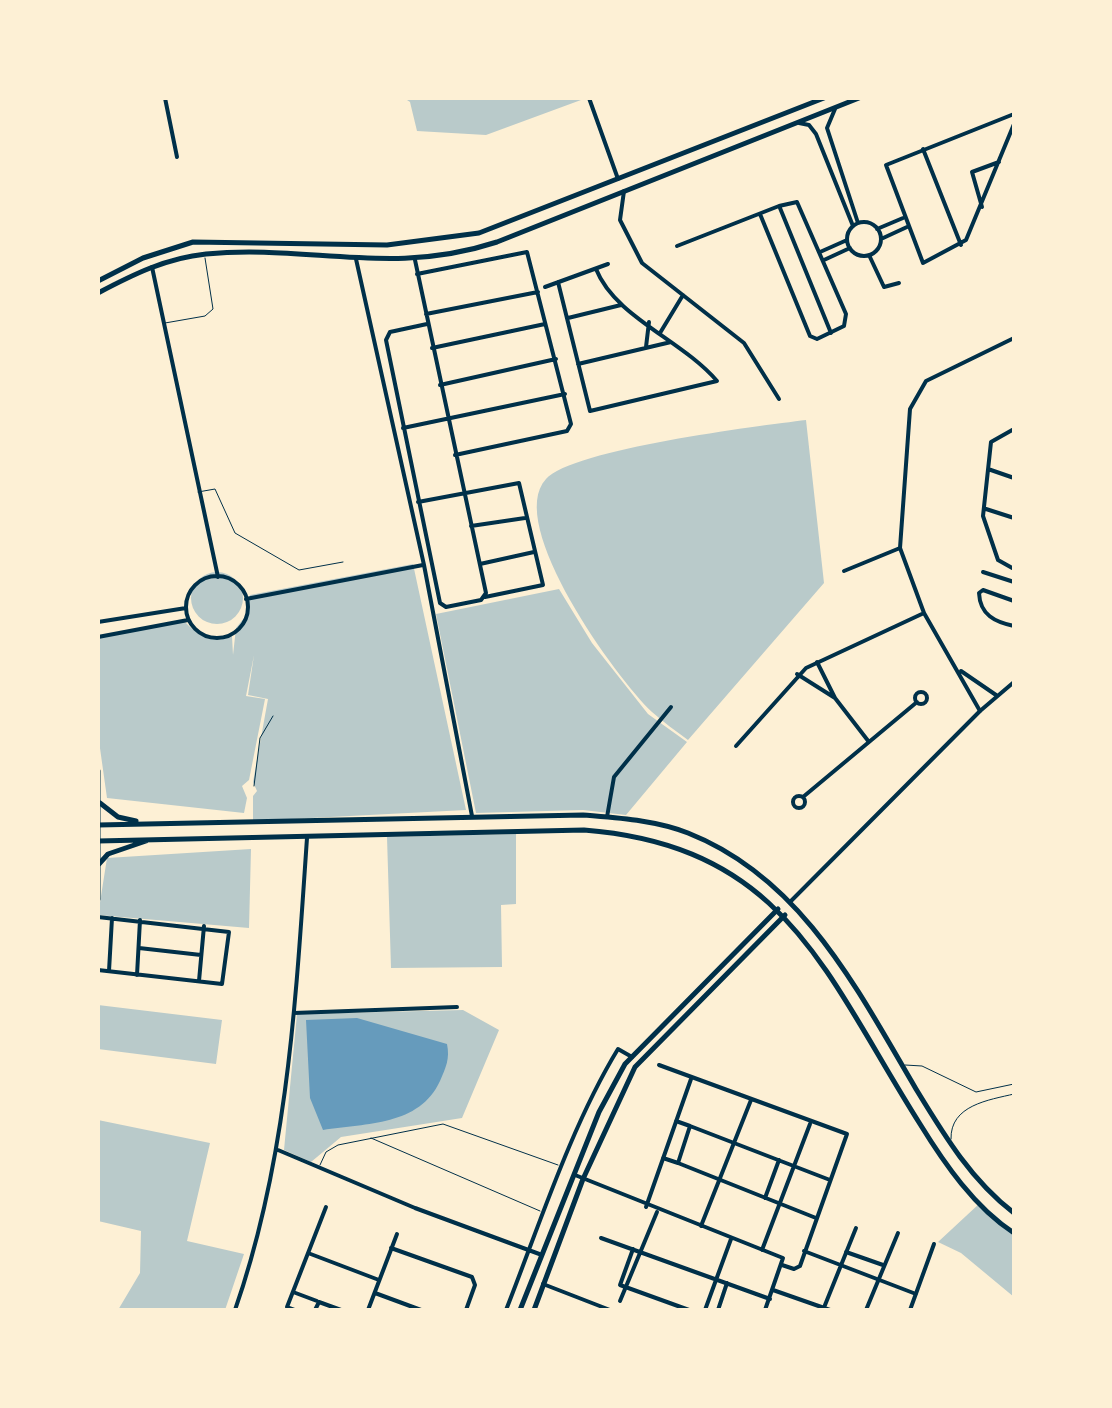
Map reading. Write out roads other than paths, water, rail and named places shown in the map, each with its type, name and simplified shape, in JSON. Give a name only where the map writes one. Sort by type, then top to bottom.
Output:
[{"type":"main road","points":[[98,281],[143,258],[193,242],[421,244],[492,229],[824,98]]},
{"type":"main road","points":[[98,293],[152,267],[204,254],[414,260],[496,242],[859,98]]},
{"type":"main road","points":[[742,130],[747,141]]},
{"type":"main road","points":[[492,229],[496,242]]},
{"type":"main road","points":[[285,255],[286,242]]},
{"type":"main road","points":[[98,771],[98,899]]},
{"type":"main road","points":[[100,803],[118,817],[144,824]]},
{"type":"main road","points":[[99,825],[472,816],[606,817],[686,833],[745,864],[791,901],[820,935],[953,1148],[982,1184],[1014,1213]]},
{"type":"main road","points":[[384,820],[384,834]]},
{"type":"main road","points":[[99,841],[584,830],[650,837],[684,848],[737,876],[786,915],[831,978],[942,1158],[972,1194],[1014,1233]]},
{"type":"main road","points":[[99,864],[108,854],[148,840]]},
{"type":"main road","points":[[520,1310],[599,1112],[632,1057],[778,910]]},
{"type":"main road","points":[[534,1310],[583,1179],[640,1060],[786,915]]},
{"type":"main road","points":[[972,1194],[982,1184]]},
{"type":"street","points":[[165,98],[177,158]]},
{"type":"street","points":[[589,98],[618,180]]},
{"type":"street","points":[[820,252],[847,240],[856,224],[827,128],[828,118],[838,105]]},
{"type":"street","points":[[1014,114],[885,167],[923,264],[961,244],[982,207],[1014,124]]},
{"type":"street","points":[[794,122],[814,130],[856,224]]},
{"type":"street","points":[[923,149],[961,244]]},
{"type":"street","points":[[982,207],[972,172],[1000,162]]},
{"type":"street","points":[[624,191],[620,220],[628,241],[652,274],[744,343],[780,399]]},
{"type":"street","points":[[677,246],[779,206],[799,203],[848,321],[831,333],[817,339],[810,336],[760,214]]},
{"type":"street","points":[[779,206],[831,333]]},
{"type":"street","points":[[856,224],[877,229],[903,218]]},
{"type":"street","points":[[869,255],[880,239],[907,228]]},
{"type":"street","points":[[877,229],[880,239]]},
{"type":"street","points":[[847,240],[850,248]]},
{"type":"street","points":[[824,260],[850,248],[869,255],[884,287],[899,284]]},
{"type":"street","points":[[417,274],[527,252],[565,394],[571,424],[567,431],[455,455]]},
{"type":"street","points":[[356,259],[424,564],[472,816]]},
{"type":"street","points":[[414,260],[486,595]]},
{"type":"street","points":[[545,287],[608,264]]},
{"type":"street","points":[[152,267],[218,576]]},
{"type":"street","points":[[558,282],[590,411],[717,380],[687,350],[621,305],[606,291],[596,269]]},
{"type":"street","points":[[604,309],[606,291]]},
{"type":"street","points":[[426,314],[538,292]]},
{"type":"street","points":[[660,332],[683,295]]},
{"type":"street","points":[[568,318],[621,305]]},
{"type":"street","points":[[646,348],[649,322]]},
{"type":"street","points":[[418,502],[518,482],[540,588],[440,604],[418,502],[403,428],[387,336],[428,324]]},
{"type":"street","points":[[432,348],[547,324]]},
{"type":"street","points":[[980,711],[962,672],[924,613],[900,548],[910,409],[926,380],[1014,338]]},
{"type":"street","points":[[578,364],[672,342]]},
{"type":"street","points":[[440,385],[556,359]]},
{"type":"street","points":[[403,428],[565,394]]},
{"type":"street","points":[[1014,432],[991,442],[983,522],[998,560],[1014,569]]},
{"type":"street","points":[[988,469],[1014,478]]},
{"type":"street","points":[[984,508],[1014,518]]},
{"type":"street","points":[[471,526],[527,518]]},
{"type":"street","points":[[844,571],[900,548]]},
{"type":"street","points":[[480,564],[535,552]]},
{"type":"street","points":[[246,599],[424,564]]},
{"type":"street","points":[[983,572],[1014,582]]},
{"type":"street","points":[[218,576],[236,584],[246,599],[245,620],[228,637],[200,634],[188,620],[186,608],[195,585],[218,576]]},
{"type":"street","points":[[1014,601],[983,590],[980,593],[992,620],[1014,626]]},
{"type":"street","points":[[98,622],[186,608]]},
{"type":"street","points":[[736,746],[797,674],[817,660],[924,613]]},
{"type":"street","points":[[98,637],[188,620]]},
{"type":"street","points":[[817,660],[835,698],[869,742]]},
{"type":"street","points":[[962,672],[996,695]]},
{"type":"street","points":[[797,674],[835,698]]},
{"type":"street","points":[[791,901],[996,695],[1014,682]]},
{"type":"street","points":[[803,796],[917,702]]},
{"type":"street","points":[[606,817],[614,777],[671,707]]},
{"type":"street","points":[[235,1310],[254,1256],[278,1150],[294,1012],[307,837]]},
{"type":"street","points":[[98,917],[228,930],[222,984],[98,970]]},
{"type":"street","points":[[109,972],[112,918]]},
{"type":"street","points":[[137,975],[140,920]]},
{"type":"street","points":[[198,981],[204,926]]},
{"type":"street","points":[[139,948],[202,955]]},
{"type":"street","points":[[294,1012],[457,1007]]},
{"type":"street","points":[[506,1310],[574,1137],[618,1051],[632,1057]]},
{"type":"street","points":[[659,1065],[848,1135],[798,1268],[782,1265]]},
{"type":"street","points":[[646,1206],[692,1078]]},
{"type":"street","points":[[701,1227],[751,1100]]},
{"type":"street","points":[[676,1120],[830,1180]]},
{"type":"street","points":[[762,1250],[811,1122]]},
{"type":"street","points":[[678,1163],[690,1126]]},
{"type":"street","points":[[574,1137],[586,1144]]},
{"type":"street","points":[[278,1150],[542,1255]]},
{"type":"street","points":[[663,1158],[816,1218]]},
{"type":"street","points":[[765,1198],[780,1160]]},
{"type":"street","points":[[575,1175],[657,1212],[783,1258],[766,1310]]},
{"type":"street","points":[[295,1310],[288,1308],[326,1207]]},
{"type":"street","points":[[620,1301],[657,1212]]},
{"type":"street","points":[[773,1290],[826,1310],[856,1228]]},
{"type":"street","points":[[866,1310],[898,1232]]},
{"type":"street","points":[[368,1310],[398,1234]]},
{"type":"street","points":[[601,1238],[770,1299]]},
{"type":"street","points":[[705,1310],[731,1238]]},
{"type":"street","points":[[910,1310],[934,1244]]},
{"type":"street","points":[[391,1248],[472,1277],[475,1282],[466,1310]]},
{"type":"street","points":[[633,1249],[619,1282],[689,1310]]},
{"type":"street","points":[[804,1251],[916,1294]]},
{"type":"street","points":[[846,1252],[883,1265]]},
{"type":"street","points":[[308,1253],[380,1280]]},
{"type":"street","points":[[718,1310],[727,1283]]},
{"type":"street","points":[[543,1284],[610,1310]]},
{"type":"street","points":[[294,1292],[340,1310]]},
{"type":"street","points":[[375,1294],[421,1310]]},
{"type":"street","points":[[315,1310],[318,1302]]},
{"type":"street","points":[[585,1310],[588,1302]]},
{"type":"lane","points":[[164,324],[205,316],[213,309],[204,254]]},
{"type":"lane","points":[[198,492],[216,490],[236,533],[298,570],[343,562]]},
{"type":"lane","points":[[254,786],[260,738],[273,716]]},
{"type":"lane","points":[[902,1065],[922,1066],[976,1092],[1014,1084]]},
{"type":"lane","points":[[953,1148],[950,1129],[963,1112],[976,1103],[1014,1094]]},
{"type":"lane","points":[[318,1168],[332,1147],[368,1137],[449,1125],[575,1175]]},
{"type":"lane","points":[[368,1137],[558,1218]]},
{"type":"water","points":[[357,1018],[447,1044],[446,1067],[431,1096],[419,1107],[390,1120],[323,1130],[310,1098],[306,1020]]}]
